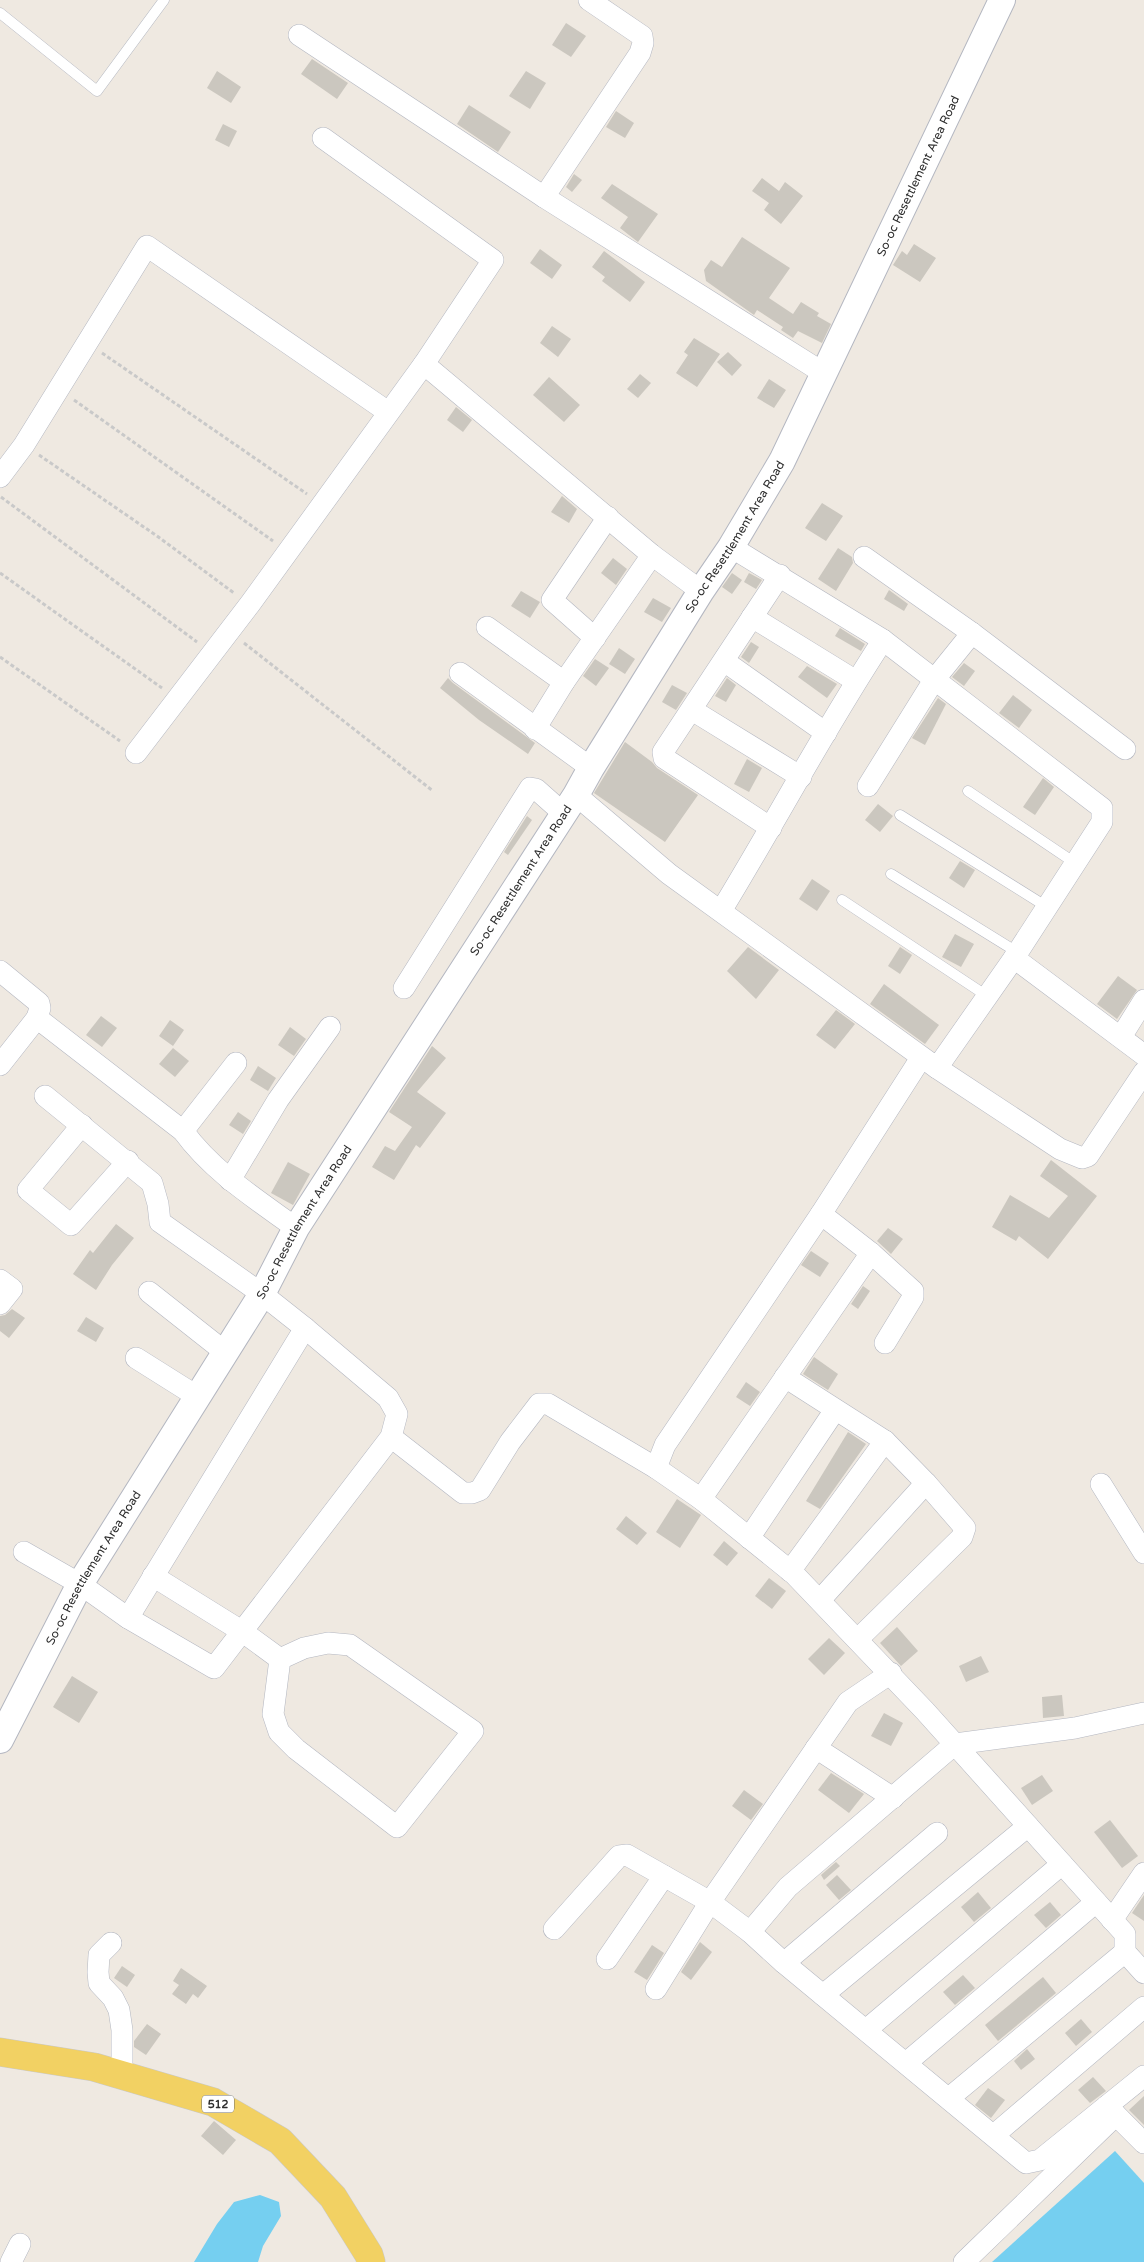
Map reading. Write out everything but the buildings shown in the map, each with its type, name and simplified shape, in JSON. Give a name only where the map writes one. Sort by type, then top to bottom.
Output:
[{"type":"main road","name":"512","points":[[0,2052],[94,2067],[213,2102],[280,2141],[333,2197],[369,2255],[371,2262]]},
{"type":"street","points":[[544,197],[640,53],[642,36],[589,0]]},
{"type":"street","name":"So-oc Resettlement Area Road","points":[[0,1740],[80,1584],[262,1294],[296,1228],[428,1027],[570,804],[701,591],[731,547],[782,460],[825,374],[1002,0]]},
{"type":"street","points":[[299,35],[544,197],[825,374]]},
{"type":"street","points":[[136,752],[288,552],[424,364],[493,260],[323,138]]},
{"type":"street","points":[[0,477],[24,445],[59,390],[147,246],[388,412]]},
{"type":"street","points":[[424,364],[652,555],[701,591]]},
{"type":"street","points":[[595,638],[552,600],[608,517]]},
{"type":"street","points":[[656,1468],[665,1445],[821,1214],[929,1063],[987,996],[1016,955],[1102,822],[1102,808],[883,640],[780,575],[731,547]]},
{"type":"street","points":[[535,729],[564,682],[652,555]]},
{"type":"street","points":[[864,557],[972,633],[1125,749]]},
{"type":"street","points":[[771,828],[662,755],[780,575]]},
{"type":"street","points":[[752,617],[856,681]]},
{"type":"street","points":[[487,627],[564,682]]},
{"type":"street","points":[[868,786],[934,680],[972,633]]},
{"type":"street","points":[[721,911],[856,681],[883,640]]},
{"type":"street","points":[[724,661],[826,733]]},
{"type":"street","points":[[460,673],[591,768]]},
{"type":"street","points":[[692,710],[801,777]]},
{"type":"street","points":[[404,988],[530,788],[570,804],[721,911],[929,1063],[1060,1149],[1082,1158],[1088,1156],[1144,1072]]},
{"type":"street","points":[[1016,955],[1144,1056]]},
{"type":"street","points":[[0,971],[39,1003],[40,1008],[37,1018],[4,1051]]},
{"type":"street","points":[[1121,1037],[1144,1000]]},
{"type":"street","points":[[37,1018],[183,1131],[194,1147],[230,1180],[296,1228]]},
{"type":"street","points":[[230,1180],[278,1100],[330,1027]]},
{"type":"street","points":[[183,1131],[236,1063]]},
{"type":"street","points":[[24,1552],[80,1584],[128,1618],[214,1668],[391,1437],[397,1414],[388,1398],[305,1328],[262,1294],[160,1222],[158,1204],[152,1183],[128,1161],[45,1096]]},
{"type":"street","points":[[82,1125],[28,1190],[71,1225],[128,1161]]},
{"type":"street","points":[[821,1214],[871,1253],[913,1291],[913,1297],[886,1343]]},
{"type":"street","points":[[700,1498],[871,1253]]},
{"type":"street","points":[[0,1280],[12,1289],[0,1304]]},
{"type":"street","points":[[149,1292],[225,1352]]},
{"type":"street","points":[[128,1618],[305,1328]]},
{"type":"street","points":[[136,1358],[198,1397]]},
{"type":"street","points":[[785,1377],[885,1441],[964,1524],[965,1532],[858,1639]]},
{"type":"street","points":[[391,1437],[463,1493],[472,1493],[480,1490],[510,1442],[539,1404],[548,1404],[656,1468],[700,1498],[790,1571],[858,1639],[1125,1934],[1125,1952],[1144,1973]]},
{"type":"street","points":[[749,1538],[835,1410]]},
{"type":"street","points":[[790,1571],[885,1441]]},
{"type":"street","points":[[820,1600],[926,1483]]},
{"type":"street","points":[[1101,1484],[1144,1553]]},
{"type":"street","points":[[153,1576],[243,1632],[280,1659]]},
{"type":"street","points":[[328,1643],[350,1645],[473,1731],[397,1827],[296,1749],[279,1732],[272,1714],[280,1659],[304,1648],[328,1643]]},
{"type":"street","points":[[656,1989],[710,1902],[848,1702],[890,1674]]},
{"type":"street","points":[[750,1932],[788,1887],[955,1744],[1075,1728],[1144,1713]]},
{"type":"street","points":[[816,1748],[893,1798]]},
{"type":"street","points":[[823,1995],[1028,1826]]},
{"type":"street","points":[[784,1963],[936,1833]]},
{"type":"street","points":[[554,1929],[619,1856],[627,1855],[710,1902],[750,1932],[784,1963],[1026,2163],[1040,2160],[1112,2110]]},
{"type":"street","points":[[866,2030],[1062,1864]]},
{"type":"street","points":[[1112,1920],[1144,1872]]},
{"type":"street","points":[[607,1959],[664,1876]]},
{"type":"street","points":[[906,2063],[1096,1902]]},
{"type":"street","points":[[111,1943],[99,1955],[98,1972],[99,1983],[113,1998],[119,2010],[122,2030],[122,2074]]},
{"type":"street","points":[[949,2098],[1125,1952]]},
{"type":"street","points":[[994,2135],[1144,2007]]},
{"type":"street","points":[[964,2262],[1144,2076]]},
{"type":"street","points":[[1112,2110],[1144,2143]]},
{"type":"lane","points":[[0,14],[97,91],[164,0]]},
{"type":"lane","points":[[968,791],[1075,864]]},
{"type":"lane","points":[[900,815],[1047,907]]},
{"type":"lane","points":[[891,874],[1016,955]]},
{"type":"lane","points":[[842,900],[987,996]]},
{"type":"path","points":[[87,343],[322,504]]},
{"type":"path","points":[[59,390],[288,552]]},
{"type":"path","points":[[24,445],[157,536],[250,604]]},
{"type":"path","points":[[0,497],[212,653]]},
{"type":"path","points":[[0,573],[176,698]]},
{"type":"path","points":[[229,632],[433,791]]},
{"type":"path","points":[[0,657],[136,752]]},
{"type":"water","points":[[1115,2151],[1144,2183],[1144,2262],[992,2262]]},
{"type":"water","points":[[260,2195],[279,2202],[281,2216],[263,2246],[258,2262],[194,2262],[217,2224],[234,2202]]}]
